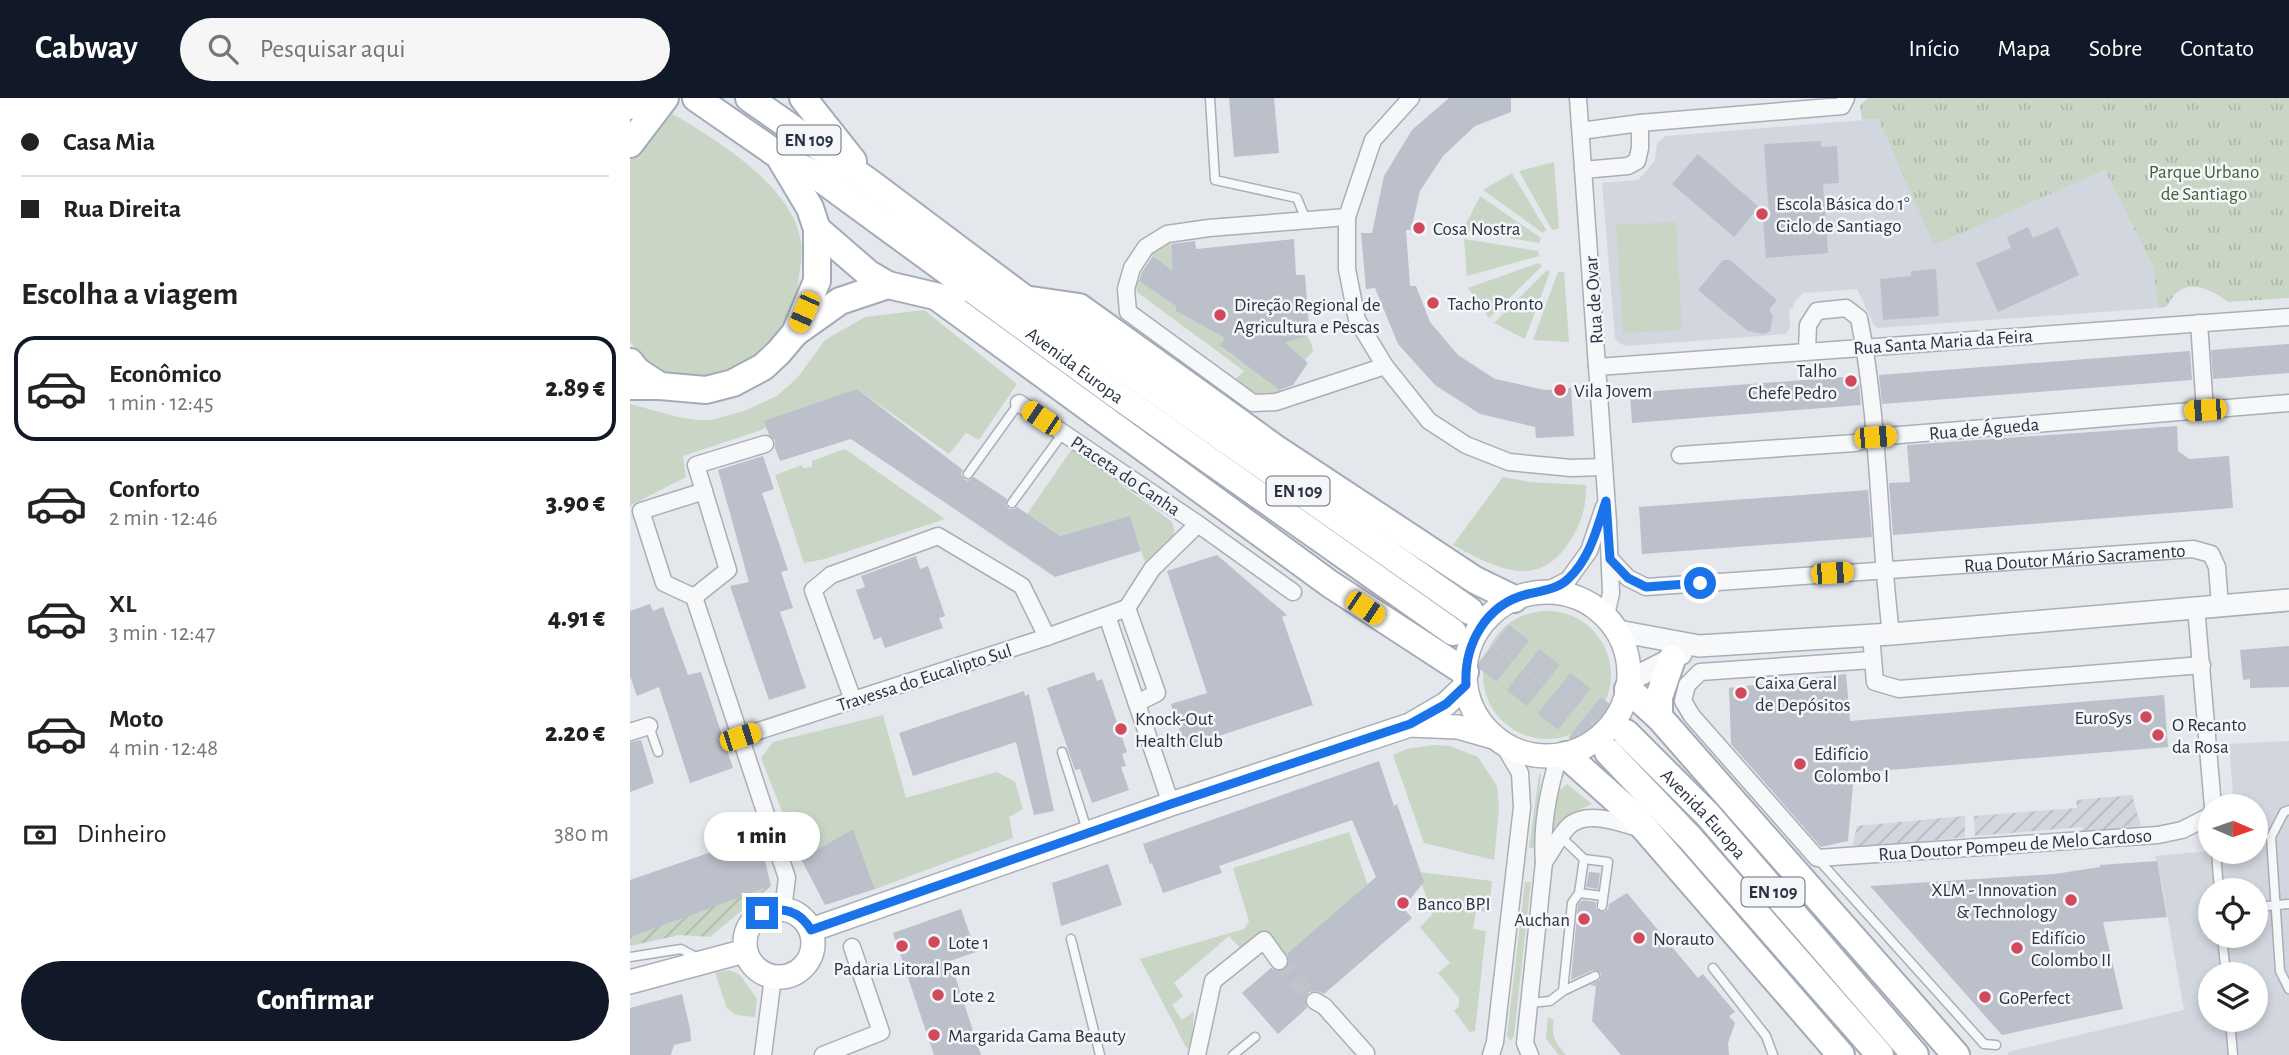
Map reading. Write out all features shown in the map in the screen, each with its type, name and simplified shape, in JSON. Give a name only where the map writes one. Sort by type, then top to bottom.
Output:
[{"type":"main road","points":[[630,106],[636,98]]},
{"type":"main road","points":[[630,144],[665,98]]},
{"type":"main road","name":"Avenida Europa","points":[[695,98],[778,155],[817,176],[1453,632]]},
{"type":"main road","name":"Avenida Europa","points":[[749,98],[1025,299],[1470,611]]},
{"type":"main road","points":[[803,98],[869,183]]},
{"type":"main road","points":[[778,155],[810,208],[817,229],[817,281],[795,333]]},
{"type":"main road","points":[[817,229],[869,274],[888,285],[961,302],[1086,371]]},
{"type":"main road","points":[[630,386],[706,390],[733,383],[763,367],[795,333],[840,301],[888,285]]},
{"type":"main road","points":[[936,297],[1465,679]]},
{"type":"main road","points":[[1025,299],[1079,307],[1275,448],[1475,580],[1514,599]]},
{"type":"main road","points":[[630,362],[637,371],[660,386]]},
{"type":"main road","points":[[1410,724],[1458,727],[1539,757],[1562,756],[1588,746],[1607,732],[1621,712],[1629,684],[1628,655],[1612,624],[1588,602],[1566,594],[1544,592],[1514,599],[1494,611],[1479,628],[1469,649],[1465,679],[1471,704],[1480,722],[1498,740]]},
{"type":"main road","points":[[1660,717],[1660,697],[1672,659]]},
{"type":"main road","points":[[811,930],[1410,724],[1446,704],[1465,679]]},
{"type":"main road","points":[[1629,684],[1955,1055]]},
{"type":"main road","name":"Avenida Europa","points":[[1880,1055],[1690,838],[1617,743],[1708,815],[1915,1055]]},
{"type":"main road","points":[[1562,756],[1631,813],[1841,1055]]},
{"type":"main road","points":[[783,909],[800,916],[811,930],[812,953],[799,971],[789,976],[774,977],[757,970],[749,962],[744,940],[753,920],[762,913],[783,909]]},
{"type":"main road","points":[[630,982],[745,951]]},
{"type":"street","points":[[1411,98],[1373,140],[1347,217],[1347,269],[1357,320],[1385,366],[1429,421],[1466,445],[1509,462],[1571,468],[1604,467]]},
{"type":"street","name":"Rua de Ovar","points":[[1578,98],[1598,367],[1612,624]]},
{"type":"street","points":[[1581,131],[1844,102]]},
{"type":"street","points":[[1583,170],[1628,166],[1637,160],[1640,123]]},
{"type":"street","points":[[1347,217],[1167,234],[1146,247],[1132,268],[1126,289],[1128,312],[1253,403],[1276,402],[1385,366]]},
{"type":"street","points":[[1807,351],[1808,325],[1817,311],[1846,308],[1859,318],[1875,437],[1885,570],[1881,634],[1872,660],[1875,682],[1899,689],[2202,665]]},
{"type":"street","name":"Rua Santa Maria da Feira","points":[[1598,367],[2289,317]]},
{"type":"street","points":[[2199,323],[2205,410]]},
{"type":"street","name":"Praceta do Canha","points":[[1019,403],[1293,592]]},
{"type":"street","name":"Rua de Águeda","points":[[1680,455],[1855,443],[1875,437],[2289,403]]},
{"type":"street","points":[[694,597],[728,570],[696,465],[765,444]]},
{"type":"street","points":[[704,491],[640,511],[664,583],[694,597],[787,877],[783,909]]},
{"type":"street","name":"Rua de Ovar","points":[[1544,592],[1567,580],[1589,551],[1606,501]]},
{"type":"street","name":"Praceta do Canha","points":[[1127,608],[1153,569],[1198,524]]},
{"type":"street","points":[[853,700],[813,590],[831,575],[938,536],[1022,586],[1047,637]]},
{"type":"street","name":"Rua Doutor Mário Sacramento","points":[[1610,559],[1628,578],[1646,587],[2193,549],[2211,554],[2217,567],[2220,606]]},
{"type":"street","points":[[1612,624],[1699,646],[1881,634],[2289,600]]},
{"type":"street","points":[[2196,607],[2212,794]]},
{"type":"street","points":[[1127,608],[1157,693],[1137,703]]},
{"type":"street","name":"Travessa do Eucalipto Sul","points":[[740,737],[1047,637],[1127,608]]},
{"type":"street","points":[[1107,616],[1171,804]]},
{"type":"street","points":[[1629,684],[1699,646]]},
{"type":"street","points":[[1817,858],[1692,716],[1683,701],[1687,685],[1700,673],[1872,660]]},
{"type":"street","points":[[631,730],[649,726]]},
{"type":"street","points":[[1491,1055],[1495,1042],[1522,807],[1520,773],[1498,740]]},
{"type":"street","points":[[1530,1055],[1525,1043],[1544,862],[1542,845],[1549,786],[1562,756]]},
{"type":"street","points":[[1544,862],[1560,836],[1573,823],[1601,817],[1647,831]]},
{"type":"street","name":"Rua Doutor Pompeu de Melo Cardoso","points":[[1817,858],[2158,835],[2182,830],[2198,822]]},
{"type":"street","points":[[1197,1055],[1213,981],[1264,940],[1279,961]]},
{"type":"street","points":[[823,1055],[881,1032],[852,947]]},
{"type":"street","points":[[763,1055],[774,977]]},
{"type":"street","points":[[1315,1001],[1324,1006],[1366,1053]]},
{"type":"lane","points":[[1210,98],[1215,180],[1297,198],[1306,220]]},
{"type":"lane","points":[[968,474],[1019,403]]},
{"type":"lane","points":[[1012,503],[1063,433]]},
{"type":"lane","points":[[649,726],[658,752]]},
{"type":"lane","points":[[1062,752],[1088,833]]},
{"type":"lane","points":[[2289,810],[2284,812],[2270,837],[2280,971],[2289,989]]},
{"type":"lane","points":[[1560,836],[1584,859],[1608,863],[1600,901],[1579,893]]},
{"type":"lane","points":[[1817,858],[1984,1044],[1996,1045]]},
{"type":"lane","points":[[1563,991],[1572,903],[1579,893],[1584,859]]},
{"type":"lane","points":[[2268,906],[2289,904]]},
{"type":"lane","points":[[1071,939],[1100,1055]]},
{"type":"lane","points":[[630,957],[681,949],[706,962]]},
{"type":"lane","points":[[1713,968],[1766,1036],[1773,1055]]},
{"type":"lane","points":[[1529,1003],[1550,1001],[1563,991],[1595,976]]},
{"type":"lane","points":[[2231,1032],[2233,1055]]},
{"type":"lane","points":[[1233,1055],[1255,1037]]},
{"type":"shaded area","name":"Escola Básica do 1° Ciclo de Santiago","points":[[1878,119],[1934,244],[2105,170],[2153,267],[2158,308],[1878,328],[1857,289],[1803,293],[1795,301],[1793,308],[1789,309],[1790,327],[1786,334],[1626,346],[1619,343],[1615,338],[1602,183],[1638,180],[1655,161],[1657,143],[1666,136]]},
{"type":"shaded area","points":[[2289,741],[2289,1055],[2008,1055],[2008,1052],[2184,1010],[2155,856],[2198,852],[2198,864],[2268,864],[2268,794],[2233,794],[2229,744]]},
{"type":"shaded area","points":[[2132,795],[2141,826],[2083,832],[2082,827],[1975,836],[1974,816],[2077,808],[2076,800]]},
{"type":"shaded area","points":[[1965,816],[1965,837],[1852,849],[1857,826]]},
{"type":"green space","name":"Parque Urbano de Santiago","points":[[1868,98],[2289,98],[2289,298],[2228,302],[2203,288],[2189,287],[2176,293],[2166,307],[2158,308],[2153,267],[2105,170],[1934,245],[1878,119],[1862,120],[1860,105]]},
{"type":"green space","points":[[662,108],[725,147],[766,181],[795,221],[801,243],[798,286],[805,286],[790,315],[745,364],[714,379],[665,374],[643,357],[630,342],[630,158]]},
{"type":"green space","points":[[1554,162],[1559,228],[1552,230],[1519,171]]},
{"type":"green space","points":[[1512,173],[1546,230],[1543,233],[1483,190]]},
{"type":"green space","points":[[1480,196],[1541,238],[1539,243],[1463,230]]},
{"type":"green space","points":[[1676,222],[1682,330],[1623,333],[1616,225]]},
{"type":"green space","points":[[1464,239],[1538,251],[1539,256],[1467,276]]},
{"type":"green space","points":[[1170,240],[1172,270],[1149,253]]},
{"type":"green space","points":[[1539,263],[1542,266],[1489,318],[1468,288]]},
{"type":"green space","points":[[1547,270],[1550,272],[1525,339],[1494,323]]},
{"type":"green space","points":[[1558,272],[1564,272],[1569,342],[1533,340]]},
{"type":"green space","points":[[1135,277],[1176,306],[1176,311],[1225,338],[1220,347],[1283,391],[1262,395],[1234,380],[1244,371],[1137,292]]},
{"type":"green space","points":[[924,310],[1017,384],[979,440],[966,433],[949,454],[857,389],[761,430],[683,456],[686,477],[631,505],[630,508],[630,404],[697,420],[711,420],[744,411],[777,396],[798,377],[825,340],[865,317]]},
{"type":"green space","points":[[1257,323],[1307,335],[1313,351],[1305,360]]},
{"type":"green space","points":[[845,449],[945,519],[825,559],[804,563],[775,475],[802,465],[803,468],[812,467],[812,461]]},
{"type":"green space","points":[[1072,449],[1171,521],[1174,534],[1168,545],[1145,562],[1130,517],[1060,536],[1027,514]]},
{"type":"green space","points":[[1503,477],[1530,482],[1586,485],[1585,505],[1576,530],[1561,553],[1547,565],[1533,570],[1503,568],[1453,545]]},
{"type":"green space","points":[[1547,611],[1571,616],[1592,630],[1606,651],[1611,675],[1606,699],[1592,720],[1571,734],[1547,739],[1523,734],[1502,720],[1488,699],[1483,675],[1488,651],[1502,630],[1523,616]]},
{"type":"green space","points":[[883,715],[906,798],[997,772],[1015,782],[1023,809],[1009,817],[1013,838],[875,889],[853,829],[801,859],[761,758],[773,742]]},
{"type":"green space","points":[[1433,745],[1450,746],[1478,757],[1497,786],[1499,808],[1494,860],[1424,843],[1393,755],[1407,749]]},
{"type":"green space","points":[[1539,774],[1535,848],[1529,848]]},
{"type":"green space","points":[[1567,784],[1592,804],[1568,815],[1549,840],[1559,791]]},
{"type":"green space","points":[[1349,832],[1371,894],[1283,958],[1276,940],[1262,933],[1240,948],[1229,936],[1174,983],[1183,996],[1172,1005],[1182,1020],[1194,1011],[1192,1044],[1187,1049],[1140,959],[1244,929],[1249,921],[1233,868]]},
{"type":"green space","points":[[1418,872],[1492,881],[1489,912],[1476,911],[1473,929],[1486,931],[1475,1031],[1470,1032],[1454,1011],[1459,1006],[1459,998],[1438,973],[1450,963],[1420,927],[1432,915]]},
{"type":"green space","points":[[1525,882],[1531,882],[1514,1036],[1510,1041],[1507,1035]]},
{"type":"green space","points":[[771,886],[710,937],[679,935],[630,946],[630,934]]},
{"type":"green space","points":[[729,970],[740,975],[757,999],[755,1017],[736,1015],[727,1008],[715,973]]},
{"type":"green space","points":[[1548,1017],[1554,1020],[1555,1039],[1566,1055],[1559,1055],[1546,1039]]},
{"type":"building","points":[[1229,98],[1274,98],[1279,153],[1234,157]]},
{"type":"building","points":[[1449,98],[1511,98],[1511,112],[1475,126],[1443,156],[1420,191],[1411,230],[1406,230],[1410,286],[1416,286],[1430,322],[1458,355],[1495,379],[1545,390],[1571,388],[1574,436],[1536,438],[1535,427],[1480,414],[1435,385],[1398,344],[1375,288],[1366,289],[1361,233],[1372,233],[1384,176],[1412,130]]},
{"type":"building","points":[[1821,141],[1821,147],[1837,146],[1839,183],[1823,184],[1828,253],[1766,258],[1762,209],[1769,215],[1764,144]]},
{"type":"building","points":[[1698,154],[1759,207],[1734,237],[1672,184]]},
{"type":"building","points":[[2028,227],[2033,238],[2058,227],[2079,275],[1998,312],[1976,263],[2011,248],[2007,237]]},
{"type":"building","name":"Direção Regional de Agricultura e Pescas","points":[[1294,239],[1296,275],[1305,275],[1309,328],[1307,335],[1285,343],[1308,363],[1293,385],[1280,390],[1220,346],[1225,338],[1176,311],[1176,306],[1139,281],[1153,256],[1172,270],[1171,244],[1195,241],[1196,249]]},
{"type":"building","points":[[1723,260],[1730,260],[1777,300],[1769,310],[1773,316],[1770,331],[1764,334],[1748,331],[1698,290]]},
{"type":"building","points":[[1936,269],[1939,316],[1883,320],[1880,279],[1911,276],[1911,271]]},
{"type":"building","points":[[2289,344],[2289,373],[2213,379],[2211,350]]},
{"type":"building","points":[[2190,351],[2192,380],[1882,404],[1879,375]]},
{"type":"building","points":[[1858,376],[1861,405],[1632,423],[1630,393]]},
{"type":"building","points":[[857,389],[963,470],[961,474],[964,479],[968,481],[974,477],[1007,499],[1006,505],[1009,509],[1017,507],[1060,536],[1130,516],[1141,551],[1055,577],[851,439],[780,461],[775,440],[769,435],[764,421]]},
{"type":"building","points":[[2177,426],[2178,451],[2189,459],[2229,456],[2233,508],[1893,535],[1889,483],[1910,482],[1907,445]]},
{"type":"building","points":[[763,456],[774,489],[762,493],[788,570],[781,572],[793,608],[780,612],[806,688],[769,700],[730,586],[749,582],[718,470]]},
{"type":"building","points":[[1868,490],[1872,537],[1642,554],[1639,507]]},
{"type":"building","points":[[1217,555],[1287,615],[1282,617],[1313,705],[1185,747],[1171,704],[1207,693],[1167,571]]},
{"type":"building","points":[[916,556],[920,569],[928,566],[945,616],[939,618],[943,628],[885,648],[881,637],[874,640],[856,590],[865,587],[861,576]]},
{"type":"building","points":[[650,604],[653,611],[663,607],[688,675],[701,672],[733,768],[690,783],[659,687],[637,696],[630,676],[630,611]]},
{"type":"building","points":[[2289,646],[2289,687],[2250,688],[2250,679],[2243,680],[2240,650]]},
{"type":"building","points":[[1094,672],[1097,681],[1102,679],[1127,752],[1122,754],[1126,766],[1121,767],[1129,790],[1092,803],[1080,769],[1075,770],[1047,688]]},
{"type":"building","points":[[1846,674],[1850,721],[2164,695],[2168,747],[1854,773],[1848,841],[1821,847],[1731,744],[1729,688]]},
{"type":"building","points":[[1024,691],[1025,696],[1029,694],[1054,811],[1034,815],[1016,742],[913,776],[899,733]]},
{"type":"building","points":[[641,740],[654,783],[630,792],[630,742]]},
{"type":"building","points":[[1379,761],[1424,882],[1403,908],[1412,918],[1324,994],[1309,992],[1305,1000],[1307,1008],[1278,1034],[1242,993],[1271,968],[1279,971],[1286,969],[1289,961],[1287,954],[1376,877],[1352,820],[1219,866],[1222,873],[1163,893],[1143,844]]},
{"type":"building","points":[[853,829],[875,889],[825,905],[801,859]]},
{"type":"building","points":[[755,837],[771,886],[630,937],[630,880]]},
{"type":"building","name":"Edifício Colombo II","points":[[2157,861],[2167,917],[2103,922],[2123,1009],[2002,1035],[1870,886],[2055,874],[2100,865]]},
{"type":"building","points":[[1108,864],[1122,905],[1061,926],[1052,883]]},
{"type":"building","points":[[1589,872],[1600,873],[1598,889],[1586,887]]},
{"type":"building","points":[[1627,893],[1698,978],[1703,974],[1735,1012],[1729,1016],[1735,1023],[1728,1043],[1729,1055],[1621,1055],[1592,1021],[1596,986],[1590,985],[1600,980],[1601,973],[1593,970],[1571,980],[1578,905],[1582,900],[1596,902],[1596,909],[1604,912],[1609,904]]},
{"type":"building","points":[[961,909],[976,952],[950,961],[981,1055],[934,1055],[893,933]]},
{"type":"building","points":[[682,994],[691,1041],[674,1045],[671,1055],[630,1055],[630,1008]]},
{"type":"tunnel","points":[[1470,611],[1626,733]]},
{"type":"tunnel","points":[[1453,632],[1608,752]]},
{"type":"tunnel","points":[[1279,961],[1315,1001]]},
{"type":"place","name":"Escola Básica do 1° Ciclo de Santiago","points":[[1762,214]]},
{"type":"place","name":"Cosa Nostra","points":[[1419,228]]},
{"type":"place","name":"Tacho Pronto","points":[[1433,303]]},
{"type":"place","name":"Direção Regional de Agricultura e Pescas","points":[[1220,315]]},
{"type":"place","name":"Talho Chefe Pedro","points":[[1851,381]]},
{"type":"place","name":"Vila Jovem","points":[[1560,390]]},
{"type":"place","name":"Caixa Geral de Depósitos","points":[[1741,693]]},
{"type":"place","name":"EuroSys","points":[[2146,717]]},
{"type":"place","name":"Knock-Out Health Club","points":[[1121,729]]},
{"type":"place","name":"O Recanto da Rosa","points":[[2158,735]]},
{"type":"place","name":"Edifício Colombo I","points":[[1800,764]]},
{"type":"place","name":"XLM - Innovation & Technology","points":[[2071,900]]},
{"type":"place","name":"Banco BPI","points":[[1403,903]]},
{"type":"place","name":"Auchan","points":[[1584,919]]},
{"type":"place","name":"Norauto","points":[[1639,938]]},
{"type":"place","name":"Lote 1","points":[[934,942]]},
{"type":"place","name":"Padaria Litoral Pan","points":[[902,946]]},
{"type":"place","name":"Edifício Colombo II","points":[[2017,948]]},
{"type":"place","name":"Lote 2","points":[[938,995]]},
{"type":"place","name":"GoPerfect","points":[[1985,997]]},
{"type":"place","name":"Margarida Gama Beauty","points":[[934,1035]]},
{"type":"route","points":[[762,913],[783,909],[792,911],[806,922],[811,930],[1410,724],[1446,704],[1466,685],[1469,649],[1479,628],[1494,611],[1514,599],[1544,592],[1567,580],[1589,551],[1606,501],[1610,559],[1628,578],[1646,587],[1700,583]]}]
